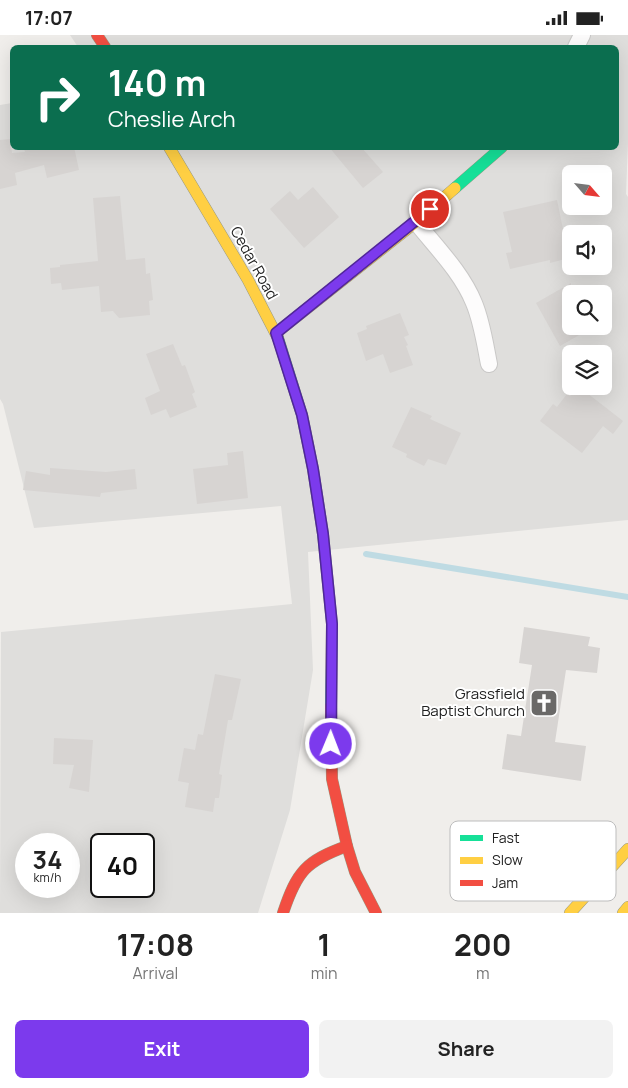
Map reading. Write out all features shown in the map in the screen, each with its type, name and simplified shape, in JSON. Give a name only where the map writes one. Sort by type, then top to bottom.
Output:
[{"type":"street","name":"Cedar Road","points":[[171,150],[248,280],[276,333],[302,415],[323,534],[332,624],[332,779],[347,846],[355,872],[376,913]]},
{"type":"street","points":[[276,333],[416,222],[499,150]]},
{"type":"street","points":[[416,222],[468,290],[475,304],[489,364]]},
{"type":"street","points":[[283,913],[291,887],[305,866],[322,855],[347,846]]},
{"type":"street","points":[[616,862],[628,849]]},
{"type":"street","points":[[570,913],[581,901]]},
{"type":"street","points":[[623,913],[628,907]]},
{"type":"shaded area","points":[[70,35],[628,35],[626,194],[628,197],[628,520],[308,552],[313,670],[290,810],[258,913],[0,913],[1,632],[292,604],[281,506],[34,528],[3,404],[0,399],[0,105],[10,103],[10,150],[619,150],[619,45],[77,45]]},
{"type":"building","points":[[10,139],[10,150],[12,153],[25,152],[24,150],[75,150],[79,170],[47,178],[44,165],[15,173],[17,185],[0,189],[0,140]]},
{"type":"building","points":[[331,150],[364,150],[383,172],[363,188]]},
{"type":"building","points":[[313,187],[339,217],[304,248],[270,209],[290,191],[298,200]]},
{"type":"building","points":[[120,196],[126,260],[145,258],[146,274],[150,273],[153,300],[149,301],[150,315],[119,318],[113,311],[101,312],[99,286],[62,290],[61,283],[51,284],[50,268],[60,267],[60,265],[98,261],[93,198]]},
{"type":"building","points":[[557,200],[562,225],[562,260],[550,263],[550,260],[510,269],[506,253],[512,252],[503,212]]},
{"type":"building","points":[[562,288],[562,335],[579,335],[560,346],[536,303]]},
{"type":"building","points":[[400,313],[409,335],[404,337],[413,365],[390,373],[383,354],[366,361],[357,333],[367,329],[366,326]]},
{"type":"building","points":[[173,344],[182,366],[185,365],[195,392],[192,394],[197,407],[170,418],[166,409],[151,415],[145,398],[160,391],[146,354]]},
{"type":"building","points":[[566,395],[590,395],[623,421],[613,434],[603,426],[582,453],[540,421],[553,404],[557,407]]},
{"type":"building","points":[[411,407],[432,416],[430,419],[461,433],[446,465],[428,459],[424,466],[406,457],[407,454],[392,447]]},
{"type":"building","points":[[243,451],[248,498],[197,504],[193,469],[228,465],[227,453]]},
{"type":"building","points":[[50,468],[106,472],[135,469],[137,489],[101,493],[100,497],[23,490],[26,471],[50,475]]},
{"type":"building","name":"Grassfield Baptist Church","points":[[524,627],[590,637],[588,646],[600,648],[597,673],[566,670],[555,742],[586,746],[581,781],[502,769],[507,734],[521,736],[532,665],[519,663]]},
{"type":"building","points":[[215,674],[241,679],[232,720],[228,720],[219,774],[222,775],[219,798],[215,798],[213,812],[185,807],[189,783],[178,781],[184,748],[195,750],[198,734],[203,735]]},
{"type":"building","points":[[54,738],[93,740],[89,792],[69,788],[74,765],[53,764]]},
{"type":"waterway","points":[[366,554],[628,597]]},
{"type":"traffic: fast","points":[[455,188],[499,150]]},
{"type":"traffic: fast","points":[[278,338],[302,415],[323,534],[332,624],[331,705]]},
{"type":"traffic: slow","points":[[171,150],[248,280],[278,338]]},
{"type":"traffic: slow","points":[[276,333],[416,222],[455,188]]},
{"type":"traffic: slow","points":[[616,862],[628,849]]},
{"type":"traffic: slow","points":[[570,913],[581,901]]},
{"type":"traffic: slow","points":[[623,913],[628,907]]},
{"type":"traffic: jam","points":[[97,35],[104,45]]},
{"type":"traffic: jam","points":[[331,705],[332,779],[347,846],[355,872],[376,913]]},
{"type":"traffic: jam","points":[[283,913],[293,887],[305,869],[322,857],[347,846]]},
{"type":"place","name":"Grassfield Baptist Church","points":[[544,703]]},
{"type":"route","points":[[331,744],[330,681],[332,624],[323,534],[302,415],[276,333],[430,209]]}]
